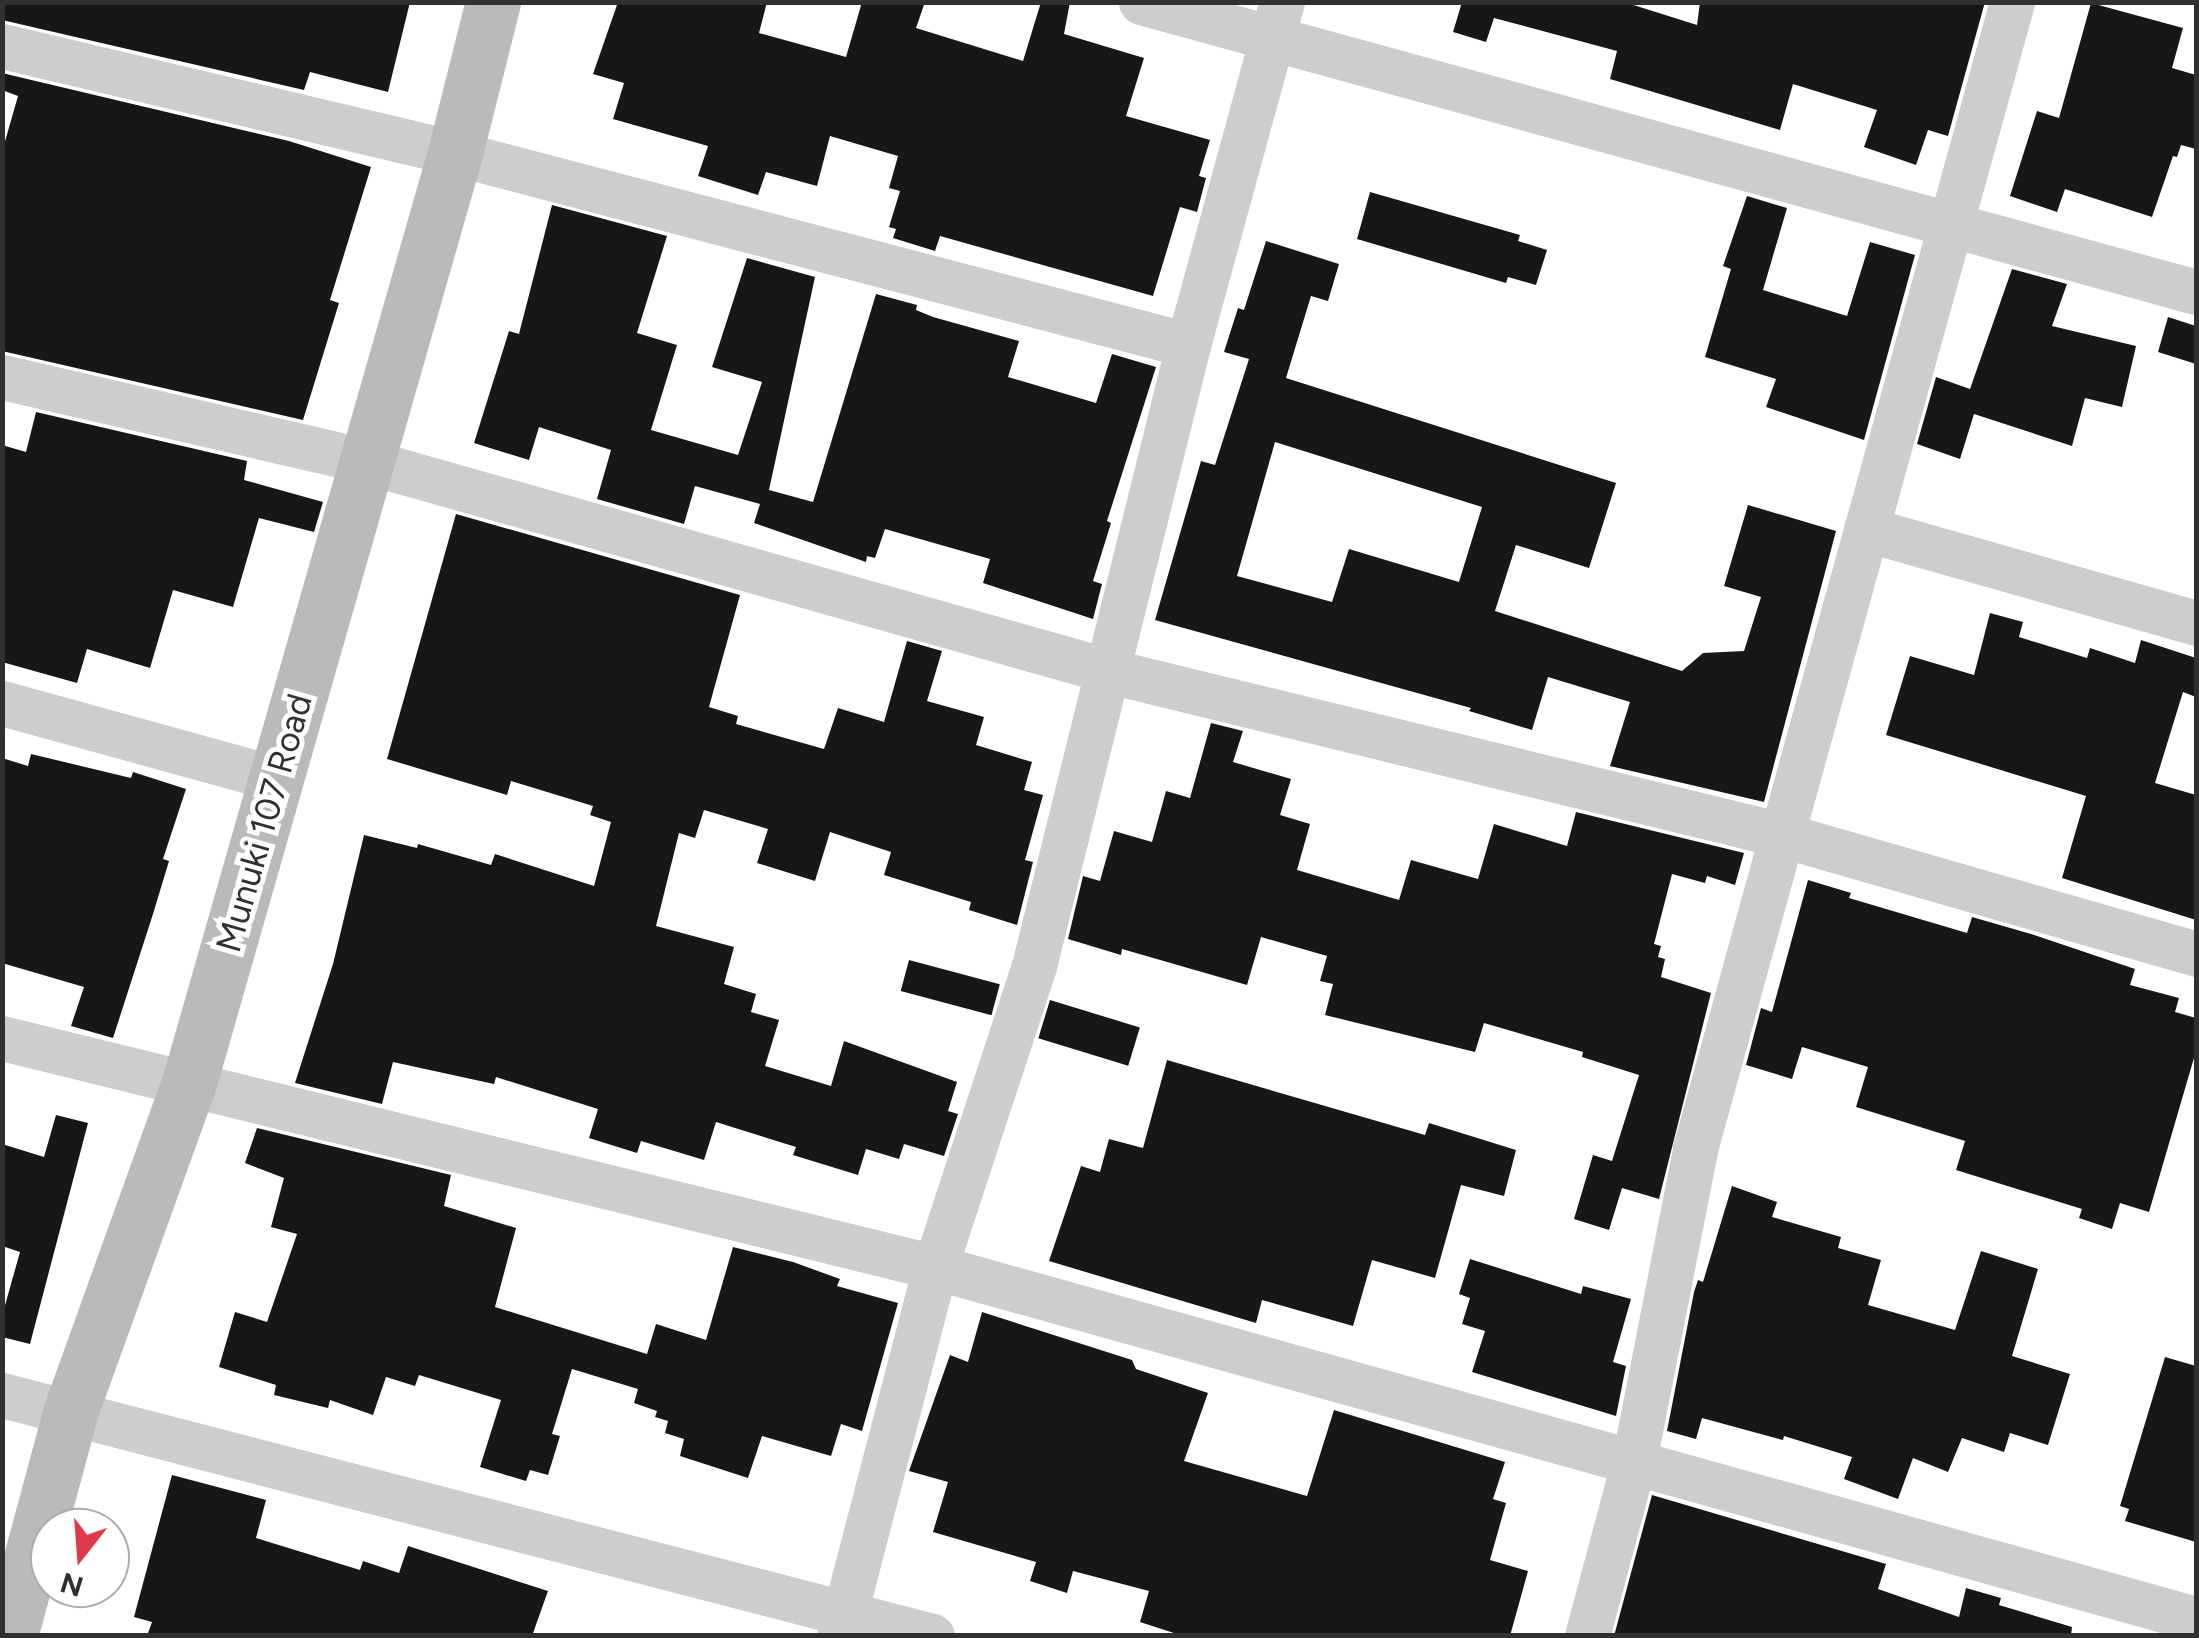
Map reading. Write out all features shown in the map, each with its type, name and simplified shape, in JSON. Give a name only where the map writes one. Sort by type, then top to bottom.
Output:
[{"type":"street","name":"Munuki 107 Road","points":[[10,1636],[70,1413],[190,1084],[456,153],[493,2]]},
{"type":"street","points":[[1141,2],[1277,19],[1950,228],[2196,292]]},
{"type":"street","points":[[1587,1636],[1634,1462],[1695,1149],[2012,2]]},
{"type":"street","points":[[842,1623],[936,1267],[1034,966],[1188,345],[1277,19]]},
{"type":"street","points":[[2,46],[456,153],[1188,345]]},
{"type":"street","points":[[2,376],[365,462],[1109,670],[1782,835],[2196,954]]},
{"type":"street","points":[[1866,529],[2196,623]]},
{"type":"street","points":[[2,703],[278,778]]},
{"type":"street","points":[[2,1038],[936,1267],[2196,1620]]},
{"type":"street","points":[[2,1395],[842,1623],[932,1636]]},
{"type":"building","points":[[2,2],[410,2],[388,92],[310,72],[304,90],[2,20]]},
{"type":"building","points":[[618,2],[767,2],[759,33],[846,57],[862,2],[925,2],[916,28],[1023,61],[1041,2],[1070,2],[1064,34],[1144,58],[1126,116],[1210,140],[1199,176],[1206,178],[1197,212],[1180,207],[1153,296],[940,236],[935,251],[893,238],[896,229],[889,227],[900,191],[889,188],[898,156],[830,136],[817,186],[766,172],[758,195],[698,176],[708,146],[613,119],[624,83],[593,74]]},
{"type":"building","points":[[1462,2],[1624,2],[1697,25],[1700,2],[1985,2],[1948,136],[1928,130],[1916,165],[1864,147],[1877,110],[1793,84],[1780,130],[1610,79],[1617,51],[1494,18],[1486,42],[1453,32]]},
{"type":"building","points":[[2091,3],[2183,28],[2172,68],[2196,75],[2196,149],[2181,145],[2177,157],[2173,156],[2152,217],[2065,189],[2057,212],[2010,196],[2037,111],[2059,118]]},
{"type":"building","points":[[2,73],[289,141],[371,167],[330,300],[339,303],[303,420],[2,351],[2,152],[18,96],[2,90]]},
{"type":"building","points":[[1370,192],[1520,235],[1518,241],[1547,250],[1536,285],[1508,277],[1506,283],[1357,239]]},
{"type":"building","points":[[1747,196],[1787,208],[1763,290],[1847,316],[1870,242],[1915,255],[1864,440],[1766,407],[1776,379],[1705,357],[1731,269],[1723,266]]},
{"type":"building","points":[[552,205],[667,236],[637,333],[677,345],[651,430],[738,455],[762,382],[712,367],[747,258],[815,277],[769,490],[813,502],[876,294],[917,305],[916,310],[933,317],[1019,341],[1008,377],[1096,403],[1112,354],[1156,367],[1107,521],[1111,523],[1093,581],[1102,584],[1093,619],[983,583],[990,559],[885,529],[875,558],[867,556],[866,562],[754,523],[760,504],[695,486],[684,524],[597,499],[611,450],[539,427],[529,460],[474,443],[509,331],[519,334]]},
{"type":"building","points":[[1266,241],[1339,264],[1328,301],[1311,296],[1286,378],[1616,483],[1589,568],[1516,545],[1495,611],[1682,671],[1703,653],[1744,651],[1761,597],[1724,586],[1748,505],[1836,531],[1764,802],[1610,766],[1630,702],[1548,677],[1532,730],[1469,711],[1471,708],[1155,620],[1201,461],[1215,465],[1249,359],[1224,352],[1238,308],[1244,310]],"holes":[[[1275,442],[1482,507],[1459,582],[1349,549],[1332,602],[1237,576]]]},
{"type":"building","points":[[2012,269],[2067,284],[2052,326],[2136,346],[2122,407],[2085,398],[2072,446],[1974,414],[1960,459],[1917,444],[1936,377],[1970,389]]},
{"type":"building","points":[[2168,317],[2196,326],[2196,364],[2158,352]]},
{"type":"building","points":[[36,412],[247,461],[244,480],[323,502],[314,532],[259,518],[233,607],[173,590],[150,668],[87,649],[77,683],[2,662],[2,445],[26,452]]},
{"type":"building","points":[[456,514],[740,595],[709,707],[738,716],[736,724],[824,749],[838,708],[884,722],[907,641],[942,651],[927,701],[984,717],[976,745],[1032,762],[1024,790],[1043,795],[1025,860],[1033,862],[1017,925],[969,910],[971,902],[884,875],[891,852],[830,832],[815,881],[757,863],[768,829],[704,810],[695,838],[679,833],[656,926],[734,947],[724,984],[756,994],[751,1012],[779,1020],[765,1066],[831,1086],[844,1041],[957,1082],[948,1111],[958,1114],[944,1156],[904,1144],[899,1159],[866,1149],[858,1175],[793,1155],[796,1147],[716,1122],[704,1160],[641,1141],[637,1153],[589,1138],[598,1109],[496,1077],[494,1084],[393,1062],[382,1104],[295,1083],[333,964],[364,835],[417,848],[418,844],[491,865],[495,854],[594,886],[611,822],[590,815],[593,806],[511,781],[507,795],[387,759]]},
{"type":"building","points":[[1990,613],[2023,622],[2019,637],[2087,658],[2090,648],[2135,663],[2141,640],[2196,658],[2196,697],[2183,692],[2155,783],[2196,795],[2196,920],[2062,878],[2086,796],[1886,735],[1910,656],[1974,675]]},
{"type":"building","points":[[1211,723],[1243,731],[1233,762],[1291,779],[1280,815],[1310,824],[1297,870],[1399,900],[1411,860],[1478,879],[1494,824],[1567,846],[1576,812],[1744,853],[1735,885],[1707,876],[1705,883],[1672,874],[1654,944],[1661,946],[1658,957],[1665,959],[1661,977],[1711,993],[1659,1199],[1622,1188],[1609,1230],[1574,1219],[1593,1155],[1612,1161],[1639,1075],[1582,1057],[1583,1052],[1484,1023],[1475,1052],[1325,1015],[1333,984],[1320,981],[1327,956],[1261,937],[1247,985],[1122,949],[1121,955],[1068,939],[1083,876],[1100,881],[1114,831],[1152,842],[1166,791],[1190,798]]},
{"type":"building","points":[[31,754],[131,778],[133,772],[186,789],[163,859],[169,861],[113,1038],[71,1026],[84,987],[2,963],[2,758],[28,766]]},
{"type":"building","points":[[1808,880],[1851,893],[1849,898],[1967,933],[1972,917],[2031,934],[2135,969],[2130,985],[2179,998],[2175,1012],[2196,1018],[2196,1051],[2149,1212],[2120,1203],[2112,1229],[2079,1218],[2082,1209],[1956,1170],[1965,1141],[1856,1107],[1868,1067],[1802,1047],[1792,1079],[1746,1065],[1761,1008],[1772,1012]]},
{"type":"building","points":[[909,960],[1000,984],[992,1015],[901,991]]},
{"type":"building","points":[[1050,1000],[1140,1027],[1128,1066],[1038,1038]]},
{"type":"building","points":[[1167,1060],[1425,1135],[1429,1123],[1516,1150],[1504,1196],[1461,1185],[1435,1278],[1372,1260],[1353,1326],[1262,1300],[1256,1323],[1049,1261],[1081,1166],[1100,1172],[1109,1139],[1143,1148]]},
{"type":"building","points":[[56,1115],[88,1123],[30,1344],[2,1337],[2,1316],[20,1252],[2,1246],[2,1144],[44,1157]]},
{"type":"building","points":[[257,1128],[451,1175],[444,1206],[516,1228],[495,1307],[647,1354],[656,1324],[706,1340],[733,1247],[793,1262],[840,1279],[837,1286],[898,1303],[862,1431],[841,1424],[831,1456],[762,1436],[748,1478],[680,1456],[684,1439],[665,1433],[668,1421],[655,1417],[657,1411],[634,1403],[638,1389],[572,1369],[552,1434],[560,1436],[548,1475],[530,1470],[526,1481],[480,1467],[501,1400],[419,1375],[415,1386],[386,1377],[373,1415],[330,1400],[328,1408],[274,1395],[276,1385],[219,1367],[235,1312],[267,1322],[297,1234],[271,1227],[284,1178],[245,1163]]},
{"type":"building","points":[[1732,1186],[1777,1202],[1772,1217],[1841,1237],[1838,1248],[1881,1260],[1868,1305],[1955,1330],[1981,1251],[2038,1269],[2012,1356],[2070,1374],[2048,1445],[2010,1433],[2004,1452],[1962,1438],[1948,1472],[1913,1458],[1898,1499],[1844,1479],[1852,1457],[1784,1436],[1783,1440],[1702,1418],[1696,1439],[1667,1431],[1694,1292],[1698,1280],[1703,1282]]},
{"type":"building","points":[[1470,1259],[1581,1294],[1583,1286],[1631,1299],[1613,1362],[1626,1366],[1616,1416],[1472,1372],[1485,1331],[1462,1324],[1470,1298],[1459,1294]]},
{"type":"building","points":[[982,1312],[1132,1360],[1136,1369],[1208,1393],[1184,1461],[1307,1496],[1334,1410],[1505,1462],[1493,1499],[1506,1503],[1490,1560],[1528,1571],[1510,1636],[1183,1636],[1140,1622],[1149,1591],[1073,1571],[1067,1593],[1030,1581],[1036,1562],[933,1532],[948,1482],[909,1471],[950,1355],[968,1362]]},
{"type":"building","points":[[2165,1357],[2196,1366],[2196,1542],[2125,1521],[2129,1509],[2120,1506]]},
{"type":"building","points":[[172,1475],[266,1500],[256,1538],[360,1570],[363,1561],[399,1573],[408,1546],[548,1591],[532,1636],[147,1636],[152,1622],[134,1617]]},
{"type":"building","points":[[1652,1495],[1886,1564],[1878,1589],[1959,1617],[1966,1588],[2001,1598],[1999,1605],[2072,1627],[2071,1636],[1614,1636]]}]
